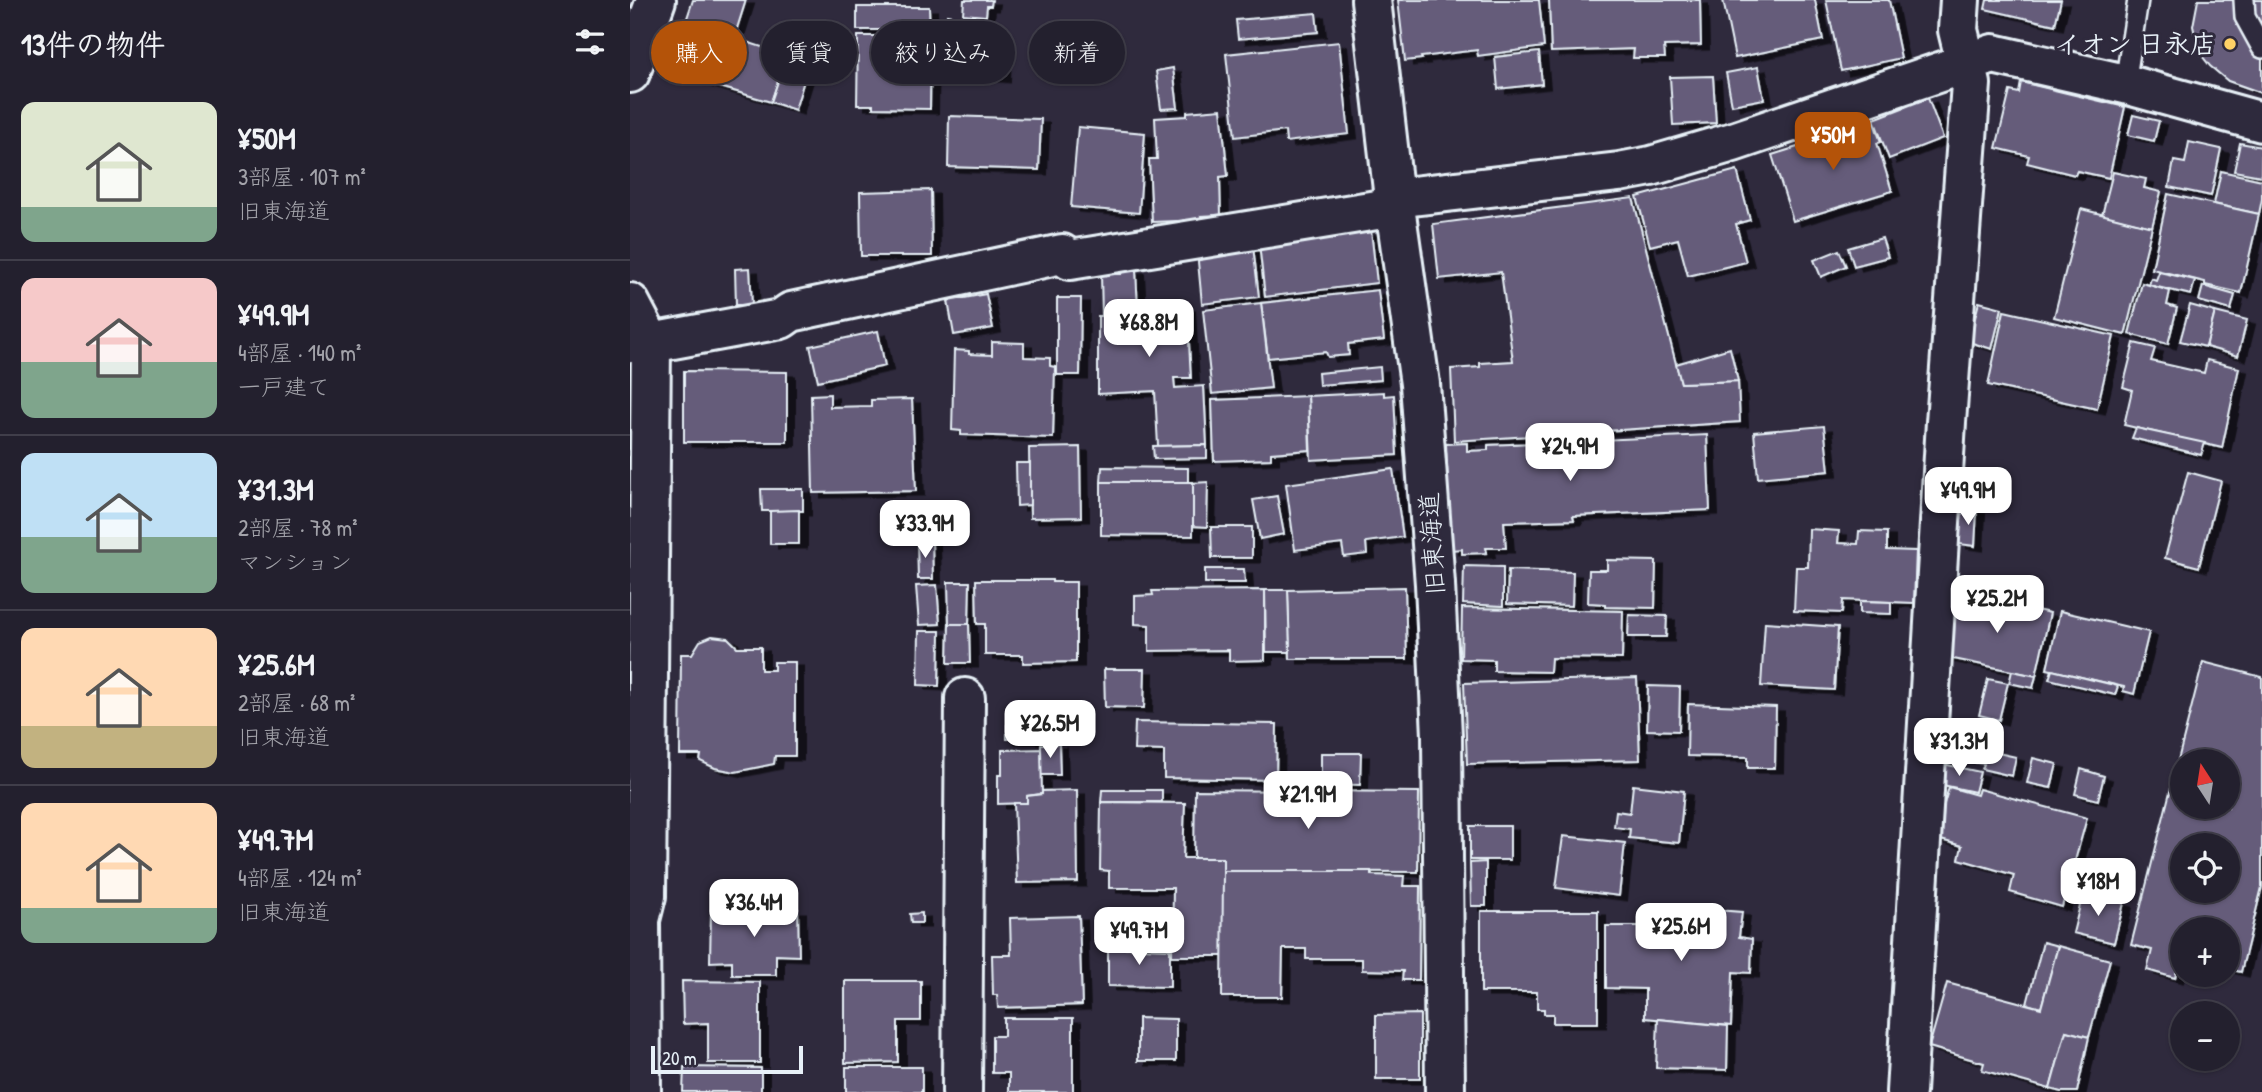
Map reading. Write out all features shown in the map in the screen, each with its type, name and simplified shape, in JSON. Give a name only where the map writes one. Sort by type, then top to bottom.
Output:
[{"type":"street","points":[[630,73],[656,0]]},
{"type":"street","name":"旧東海道","points":[[1371,0],[1420,384],[1435,584],[1442,736],[1445,1092]]},
{"type":"street","points":[[1906,1092],[1946,422],[1971,84],[1958,30],[1960,0]]},
{"type":"street","points":[[640,343],[781,319],[791,312],[1062,254],[1070,260],[1395,203],[1651,166],[1733,142],[1993,54],[2125,84],[2262,122]]},
{"type":"street","points":[[630,303],[640,343],[646,896],[640,920],[640,1092]]},
{"type":"street","points":[[961,1092],[965,698]]},
{"type":"lane","points":[[2125,84],[2138,0]]},
{"type":"lane","points":[[2244,0],[2245,17],[2262,48]]},
{"type":"building","points":[[693,0],[746,0],[739,21],[686,21]]},
{"type":"building","points":[[964,0],[992,0],[991,6],[987,6],[986,16],[963,14]]},
{"type":"building","points":[[1398,0],[1539,0],[1544,47],[1478,56],[1477,50],[1405,61]]},
{"type":"building","points":[[1549,0],[1700,0],[1701,45],[1664,46],[1665,58],[1633,58],[1634,49],[1551,52]]},
{"type":"building","points":[[1723,0],[1815,0],[1823,40],[1735,58]]},
{"type":"building","points":[[1826,0],[1889,0],[1901,58],[1841,71]]},
{"type":"building","points":[[1987,0],[2061,0],[2055,25],[1985,9]]},
{"type":"building","name":"イオン 日永店","points":[[2198,0],[2262,0],[2262,93],[2228,81],[2210,66],[2199,52],[2193,26]]},
{"type":"building","points":[[857,7],[929,7],[930,21],[871,21],[871,30],[857,30]]},
{"type":"building","points":[[1316,13],[1318,32],[1238,39],[1236,20]]},
{"type":"building","points":[[947,15],[984,21],[946,21]]},
{"type":"building","points":[[858,36],[871,36],[871,84],[930,84],[930,109],[873,108],[873,105],[857,105]]},
{"type":"building","points":[[747,42],[761,47],[761,84],[777,84],[771,102],[710,84],[747,84]]},
{"type":"building","points":[[1339,42],[1349,134],[1286,142],[1285,131],[1235,137],[1226,54]]},
{"type":"building","points":[[1539,52],[1542,84],[1498,89],[1495,57]]},
{"type":"building","points":[[1758,67],[1764,99],[1732,105],[1726,73]]},
{"type":"building","points":[[1173,68],[1178,108],[1161,109],[1156,71]]},
{"type":"building","points":[[1713,76],[1716,123],[1673,125],[1670,77]]},
{"type":"building","points":[[2021,82],[2125,107],[2109,178],[2077,171],[2075,175],[2027,163],[2029,156],[1996,148],[2010,91],[2019,93]]},
{"type":"building","points":[[777,84],[803,84],[795,110],[771,102]]},
{"type":"building","points":[[1928,98],[1943,138],[1889,159],[1874,119]]},
{"type":"building","points":[[1221,109],[1228,176],[1220,177],[1221,215],[1201,216],[1202,220],[1152,222],[1149,159],[1157,159],[1155,118],[1187,116],[1187,112]]},
{"type":"building","points":[[2133,115],[2159,121],[2154,141],[2128,135]]},
{"type":"building","points":[[949,116],[1041,119],[1039,170],[948,167]]},
{"type":"building","points":[[1874,123],[1881,142],[1877,143],[1892,191],[1793,221],[1772,155]]},
{"type":"building","points":[[1078,127],[1145,133],[1139,213],[1071,207]]},
{"type":"building","points":[[2189,142],[2221,149],[2211,196],[2169,187],[2174,161],[2185,163]]},
{"type":"building","points":[[2240,143],[2262,147],[2261,176],[2234,171]]},
{"type":"building","points":[[1737,170],[1750,220],[1736,224],[1746,262],[1688,276],[1678,239],[1650,246],[1637,197]]},
{"type":"building","points":[[2221,171],[2262,180],[2259,214],[2214,204]]},
{"type":"building","points":[[2113,172],[2146,179],[2144,188],[2161,192],[2152,227],[2102,215]]},
{"type":"building","points":[[931,190],[932,256],[861,256],[860,192]]},
{"type":"building","points":[[2168,194],[2259,214],[2241,293],[2152,269]]},
{"type":"building","points":[[1633,198],[1681,383],[1738,381],[1740,422],[1454,441],[1451,369],[1480,367],[1480,363],[1513,361],[1501,272],[1439,279],[1433,224]]},
{"type":"building","points":[[2081,209],[2152,227],[2125,335],[2054,317]]},
{"type":"building","points":[[1371,230],[1377,283],[1265,297],[1259,243]]},
{"type":"building","points":[[1882,238],[1888,257],[1854,266],[1848,248]]},
{"type":"building","points":[[1253,246],[1259,297],[1202,304],[1197,251]]},
{"type":"building","points":[[1839,250],[1846,266],[1821,277],[1814,260]]},
{"type":"building","points":[[750,268],[752,305],[736,305],[735,269]]},
{"type":"building","points":[[1136,269],[1138,310],[1187,307],[1191,378],[1174,378],[1175,388],[1204,386],[1207,445],[1158,446],[1155,391],[1098,394],[1101,274],[1121,274],[1121,270]]},
{"type":"building","points":[[2159,272],[2195,280],[2191,295],[2149,285],[2151,278],[2156,280]]},
{"type":"building","points":[[2142,283],[2170,291],[2167,305],[2177,308],[2168,344],[2129,334]]},
{"type":"building","points":[[2203,286],[2235,295],[2231,310],[2199,301]]},
{"type":"building","points":[[1378,290],[1384,340],[1348,344],[1349,355],[1328,357],[1326,352],[1268,358],[1261,303]]},
{"type":"building","points":[[986,294],[993,328],[954,335],[948,301]]},
{"type":"building","points":[[1057,298],[1081,298],[1080,375],[1057,375]]},
{"type":"building","points":[[1979,302],[2002,308],[1992,349],[1969,342]]},
{"type":"building","points":[[1261,303],[1271,388],[1212,394],[1203,310]]},
{"type":"building","points":[[2190,305],[2215,312],[2206,347],[2180,341]]},
{"type":"building","points":[[2004,311],[2114,336],[2097,409],[1988,385]]},
{"type":"building","points":[[2215,312],[2247,320],[2238,356],[2206,347]]},
{"type":"building","points":[[878,331],[885,366],[818,381],[810,346]]},
{"type":"building","points":[[992,342],[1024,343],[1024,357],[1050,358],[1050,366],[1055,367],[1053,438],[961,435],[961,431],[952,430],[954,350],[992,355]]},
{"type":"building","points":[[2134,343],[2155,348],[2151,361],[2204,373],[2207,360],[2239,368],[2222,448],[2124,425],[2132,390],[2123,387]]},
{"type":"building","points":[[1730,348],[1738,381],[1681,383],[1676,364]]},
{"type":"building","points":[[1380,367],[1381,380],[1319,385],[1318,373]]},
{"type":"building","points":[[684,371],[787,372],[787,442],[684,442]]},
{"type":"building","points":[[1384,392],[1384,396],[1394,395],[1397,455],[1311,460],[1308,396]]},
{"type":"building","points":[[830,394],[830,407],[871,406],[871,400],[912,399],[916,491],[813,493],[811,395]]},
{"type":"building","points":[[1308,396],[1310,450],[1271,453],[1271,459],[1214,461],[1212,400]]},
{"type":"building","points":[[1824,426],[1829,471],[1758,478],[1754,432]]},
{"type":"building","points":[[2136,428],[2205,443],[2201,455],[2132,438]]},
{"type":"building","points":[[1707,435],[1710,510],[1504,522],[1506,548],[1486,548],[1487,553],[1462,554],[1462,549],[1451,550],[1446,444],[1467,443],[1467,451],[1488,450],[1488,445]]},
{"type":"building","points":[[1207,445],[1207,458],[1154,459],[1153,446]]},
{"type":"building","points":[[1080,447],[1081,517],[1030,518],[1029,448]]},
{"type":"building","points":[[1016,463],[1030,463],[1030,505],[1017,506]]},
{"type":"building","points":[[1102,467],[1188,468],[1188,482],[1101,482]]},
{"type":"building","points":[[1393,469],[1403,537],[1366,542],[1367,554],[1344,557],[1342,544],[1295,550],[1286,484]]},
{"type":"building","points":[[2188,472],[2221,481],[2199,567],[2165,558]]},
{"type":"building","points":[[1101,482],[1193,482],[1193,536],[1101,535]]},
{"type":"building","points":[[1208,482],[1207,527],[1193,526],[1193,483]]},
{"type":"building","points":[[761,489],[803,489],[803,511],[762,511]]},
{"type":"building","points":[[1277,496],[1284,534],[1260,539],[1253,500]]},
{"type":"building","points":[[1962,509],[1977,510],[1975,546],[1959,544]]},
{"type":"building","points":[[799,510],[799,544],[770,544],[770,511]]},
{"type":"building","points":[[1211,527],[1252,527],[1252,558],[1212,558]]},
{"type":"building","points":[[1809,529],[1839,531],[1838,543],[1858,544],[1859,531],[1887,532],[1887,550],[1916,551],[1914,603],[1843,600],[1842,613],[1794,611],[1796,567],[1808,567]]},
{"type":"building","points":[[932,540],[933,579],[918,579],[917,541]]},
{"type":"building","points":[[1607,560],[1656,561],[1655,608],[1605,607],[1605,604],[1588,603],[1589,570],[1607,570]]},
{"type":"building","points":[[1464,566],[1503,567],[1503,606],[1463,604]]},
{"type":"building","points":[[1205,569],[1244,569],[1245,583],[1205,583]]},
{"type":"building","points":[[1508,570],[1573,572],[1572,606],[1507,604]]},
{"type":"building","points":[[976,580],[1076,582],[1076,662],[1023,663],[1023,655],[985,655],[985,624],[977,624]]},
{"type":"building","points":[[948,582],[970,582],[969,624],[949,624]]},
{"type":"building","points":[[937,585],[940,624],[919,625],[916,586]]},
{"type":"building","points":[[1405,587],[1407,659],[1290,659],[1288,590]]},
{"type":"building","points":[[1265,590],[1288,590],[1290,652],[1266,652]]},
{"type":"building","points":[[1265,590],[1265,660],[1229,661],[1229,650],[1149,651],[1149,625],[1135,624],[1135,596],[1153,595],[1152,591]]},
{"type":"building","points":[[1959,593],[2050,613],[2036,676],[1944,657]]},
{"type":"building","points":[[1860,601],[1891,602],[1891,614],[1860,613]]},
{"type":"building","points":[[1462,608],[1623,611],[1622,659],[1551,658],[1550,672],[1494,671],[1494,660],[1461,659]]},
{"type":"building","points":[[2060,611],[2149,632],[2134,694],[2123,691],[2124,687],[2047,669]]},
{"type":"building","points":[[1629,615],[1667,616],[1666,637],[1628,637]]},
{"type":"building","points":[[1765,622],[1838,627],[1834,690],[1761,686]]},
{"type":"building","points":[[949,624],[969,624],[970,663],[948,663]]},
{"type":"building","points":[[919,631],[940,631],[939,686],[918,685]]},
{"type":"building","points":[[712,636],[728,638],[737,647],[761,647],[761,670],[774,670],[774,662],[795,662],[795,756],[775,756],[774,764],[735,772],[715,768],[700,761],[701,755],[680,755],[681,654],[692,654],[700,641]]},
{"type":"building","points":[[2203,662],[2262,677],[2262,887],[2241,972],[2240,917],[2170,917],[2170,977],[2147,970],[2152,950],[2131,945],[2170,792],[2170,819],[2240,819],[2240,749],[2181,749]]},
{"type":"building","points":[[1104,669],[1145,669],[1144,708],[1105,707]]},
{"type":"building","points":[[2052,670],[2118,686],[2115,695],[2049,679]]},
{"type":"building","points":[[2012,671],[2036,676],[2033,688],[2009,683]]},
{"type":"building","points":[[1637,678],[1640,760],[1467,764],[1464,683]]},
{"type":"building","points":[[1988,679],[2008,683],[1999,720],[1979,715]]},
{"type":"building","points":[[1648,686],[1680,687],[1679,731],[1647,730]]},
{"type":"building","points":[[1688,704],[1776,707],[1775,768],[1748,768],[1748,757],[1687,756]]},
{"type":"building","points":[[1135,722],[1277,724],[1276,780],[1164,778],[1164,751],[1134,750]]},
{"type":"building","points":[[1075,724],[1076,739],[1007,739],[1007,725]]},
{"type":"building","points":[[1041,744],[1059,744],[1060,775],[1041,775]]},
{"type":"building","points":[[1041,749],[1042,794],[1027,796],[1027,803],[998,804],[998,775],[1002,775],[1002,750]]},
{"type":"building","points":[[1980,749],[2016,757],[2012,776],[1982,769],[1984,764],[1976,763]]},
{"type":"building","points":[[1321,753],[1361,753],[1360,785],[1321,784]]},
{"type":"building","points":[[2033,758],[2057,764],[2051,788],[2027,783]]},
{"type":"building","points":[[1943,764],[1980,772],[1975,792],[1938,784]]},
{"type":"building","points":[[2081,769],[2104,776],[2098,800],[2075,794]]},
{"type":"building","points":[[1633,785],[1684,791],[1679,843],[1629,838],[1630,829],[1614,827],[1616,811],[1630,813]]},
{"type":"building","points":[[1949,787],[1977,795],[1979,789],[2087,818],[2062,907],[2010,892],[2014,875],[1959,859],[1962,846],[1934,838]]},
{"type":"building","points":[[1077,790],[1078,882],[1017,883],[1014,803],[1027,803],[1027,796],[1042,794],[1042,791]]},
{"type":"building","points":[[1102,790],[1162,790],[1162,802],[1101,802]]},
{"type":"building","points":[[1195,790],[1419,792],[1418,872],[1223,871],[1223,858],[1194,858]]},
{"type":"building","points":[[1101,802],[1185,803],[1183,858],[1223,858],[1223,956],[1172,956],[1173,888],[1109,888],[1109,871],[1100,870]]},
{"type":"building","points":[[1470,826],[1510,826],[1510,860],[1470,860]]},
{"type":"building","points":[[1563,836],[1625,843],[1619,896],[1556,888]]},
{"type":"building","points":[[1486,862],[1486,906],[1471,906],[1470,863]]},
{"type":"building","points":[[1223,871],[1371,871],[1371,875],[1404,876],[1403,886],[1420,886],[1419,980],[1402,980],[1403,971],[1362,970],[1362,959],[1306,959],[1306,949],[1283,949],[1282,997],[1222,997]]},
{"type":"building","points":[[2083,893],[2124,903],[2114,943],[2073,933]]},
{"type":"building","points":[[1651,905],[1742,912],[1739,937],[1752,939],[1751,973],[1733,972],[1731,1026],[1645,1018],[1645,989],[1606,988],[1606,926],[1651,926]]},
{"type":"building","points":[[798,909],[799,956],[776,955],[776,975],[732,975],[732,961],[710,962],[711,910]]},
{"type":"building","points":[[1481,911],[1598,911],[1598,1023],[1553,1023],[1553,1014],[1544,1014],[1544,1009],[1537,1009],[1537,992],[1481,992]]},
{"type":"building","points":[[922,913],[922,923],[911,923],[910,914]]},
{"type":"building","points":[[1079,916],[1082,1005],[998,1008],[997,995],[993,995],[992,955],[1011,955],[1010,918]]},
{"type":"building","points":[[2043,942],[2058,946],[2041,1008],[2027,1004]]},
{"type":"building","points":[[2058,946],[2110,960],[2089,1037],[2066,1031],[2050,1089],[1982,1070],[1984,1063],[1929,1047],[1947,983],[2041,1008]]},
{"type":"building","points":[[1108,947],[1170,949],[1170,987],[1108,986]]},
{"type":"building","points":[[682,981],[760,982],[760,1063],[708,1063],[708,1023],[683,1024]]},
{"type":"building","points":[[845,981],[921,981],[921,1021],[898,1021],[898,1062],[845,1063]]},
{"type":"building","points":[[1420,1014],[1420,1079],[1376,1079],[1376,1015]]},
{"type":"building","points":[[1004,1018],[1073,1018],[1073,1092],[1009,1092],[1009,1073],[992,1073],[992,1036],[1004,1036]]},
{"type":"building","points":[[1138,1018],[1176,1019],[1176,1061],[1138,1061]]},
{"type":"building","points":[[1658,1019],[1728,1026],[1727,1070],[1656,1068]]},
{"type":"building","points":[[2066,1031],[2089,1037],[2077,1092],[2050,1089]]},
{"type":"building","points":[[684,1067],[761,1068],[761,1092],[683,1092]]},
{"type":"building","points":[[846,1067],[922,1067],[922,1092],[846,1092]]},
{"type":"place","name":"イオン 日永店","points":[[2230,44]]}]
